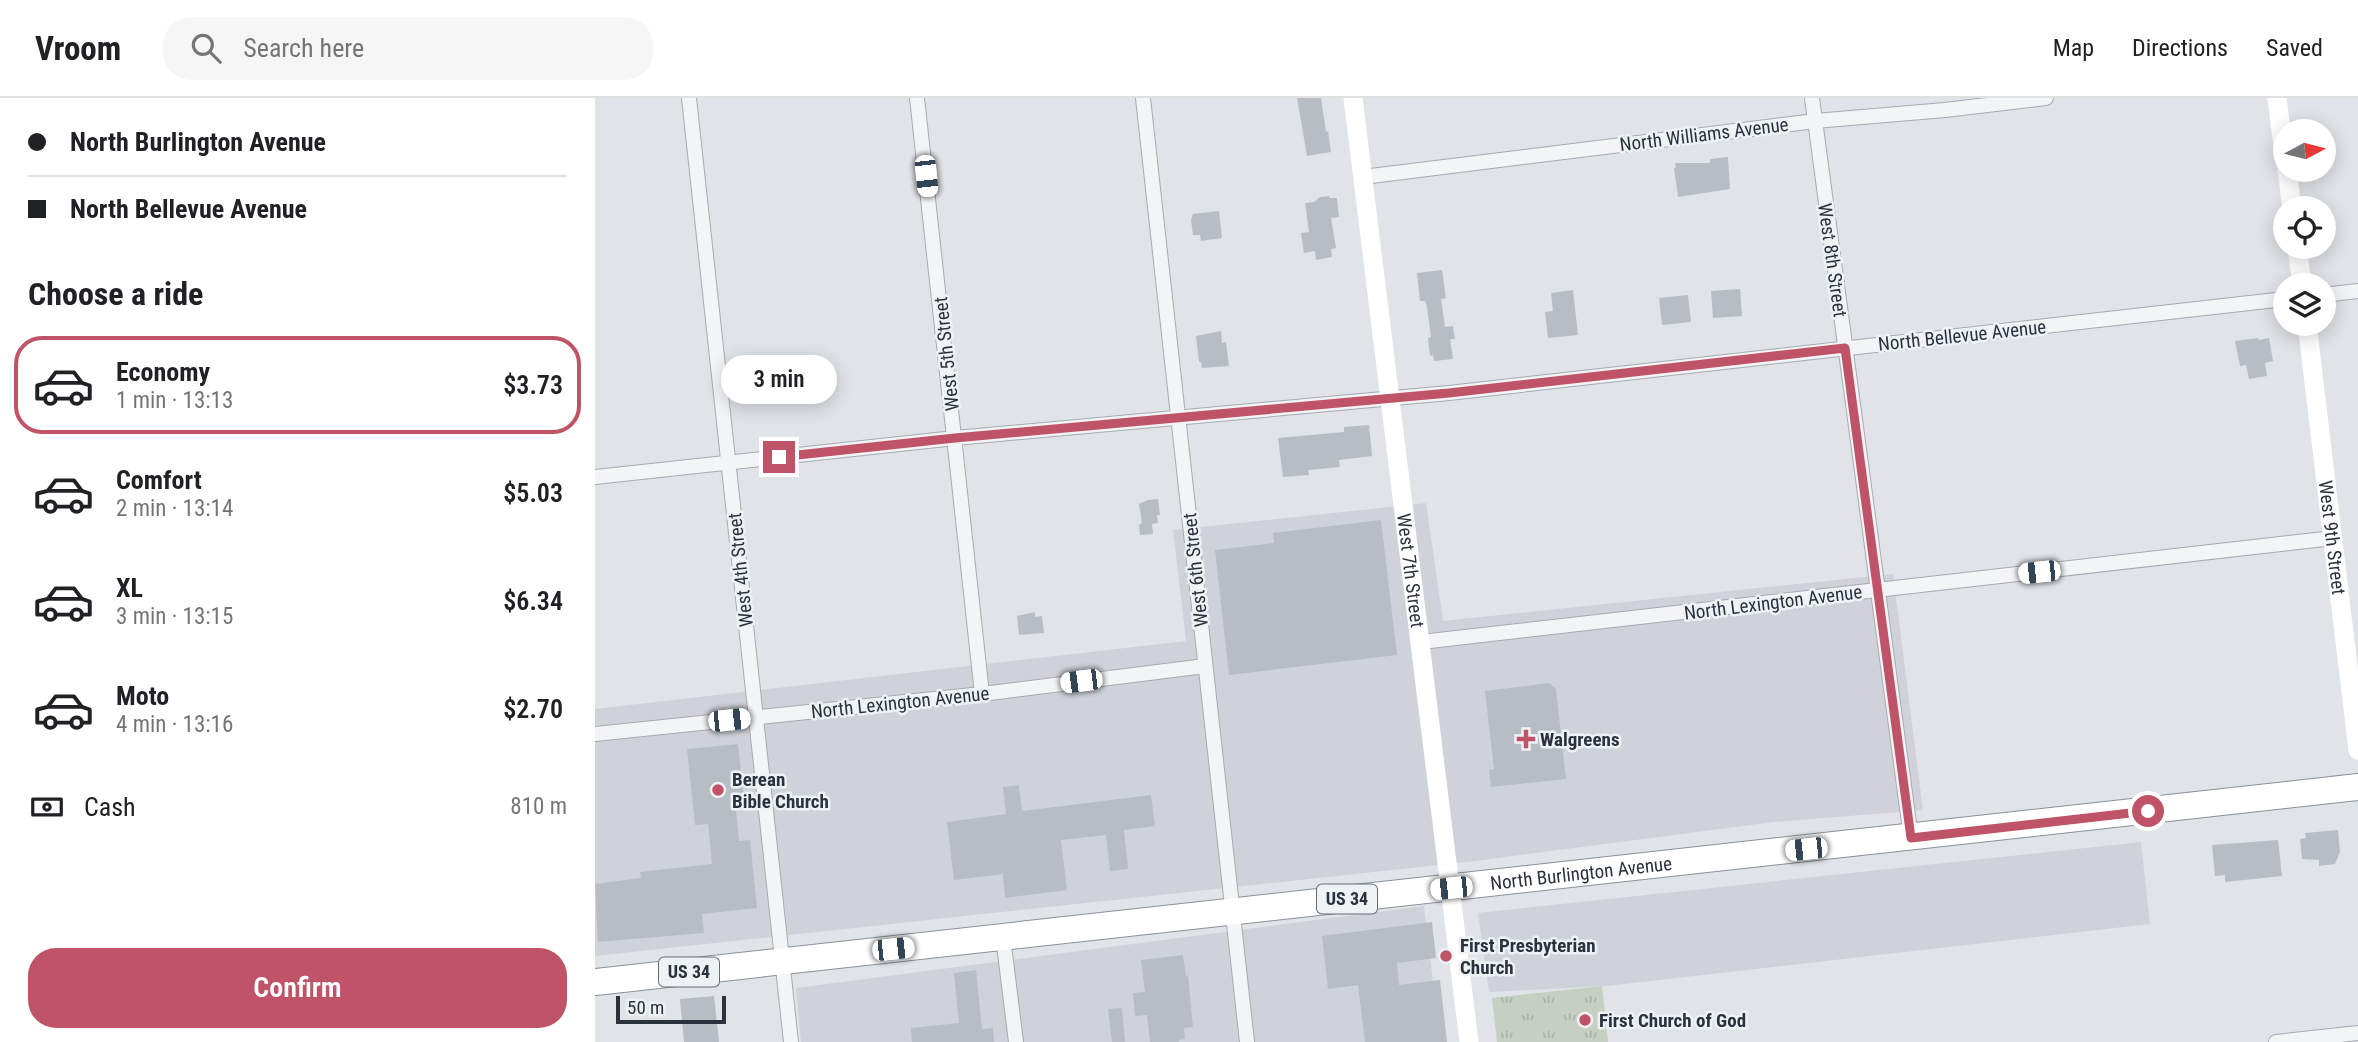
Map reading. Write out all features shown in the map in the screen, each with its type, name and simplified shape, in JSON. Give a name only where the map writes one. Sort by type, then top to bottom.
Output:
[{"type":"highway","name":"North Burlington Avenue","points":[[595,982],[2358,787]]},
{"type":"main road","name":"West 7th Street","points":[[1353,98],[1469,1042]]},
{"type":"main road","points":[[2277,98],[2280,119]]},
{"type":"main road","name":"West 9th Street","points":[[2308,336],[2358,750]]},
{"type":"street","name":"West 4th Street","points":[[689,98],[791,1042]]},
{"type":"street","name":"West 5th Street","points":[[917,98],[982,694]]},
{"type":"street","name":"West 6th Street","points":[[1143,98],[1247,1042]]},
{"type":"street","name":"West 8th Street","points":[[1812,98],[1911,838]]},
{"type":"street","name":"North Williams Avenue","points":[[1363,177],[1815,121],[2046,98]]},
{"type":"street","points":[[2336,294],[2358,291]]},
{"type":"street","name":"North Bellevue Avenue","points":[[595,477],[955,438],[1391,398],[2273,300]]},
{"type":"street","name":"North Lexington Avenue","points":[[1421,642],[2333,538]]},
{"type":"street","name":"North Lexington Avenue","points":[[595,734],[982,694],[1205,666]]},
{"type":"street","points":[[1003,937],[1016,1042]]},
{"type":"street","points":[[2276,1042],[2358,1033]]},
{"type":"shaded area","points":[[1426,503],[1443,621],[1893,574],[1923,810],[1774,822],[1475,861],[595,956],[595,709],[1186,641],[1173,530]]},
{"type":"shaded area","points":[[2141,842],[2150,924],[1606,986],[1489,992],[1478,913]]},
{"type":"shaded area","points":[[1424,906],[1440,1042],[801,1042],[796,988]]},
{"type":"green space","points":[[1602,986],[1608,1042],[1497,1042],[1492,998]]},
{"type":"building","points":[[1297,98],[1321,98],[1331,152],[1307,156]]},
{"type":"building","points":[[1728,157],[1730,189],[1678,197],[1675,163],[1710,163],[1710,159]]},
{"type":"building","points":[[1329,196],[1337,198],[1339,217],[1331,218],[1336,248],[1331,249],[1332,257],[1316,260],[1315,251],[1304,253],[1301,233],[1309,232],[1305,203]]},
{"type":"building","points":[[1219,211],[1222,238],[1201,241],[1200,235],[1193,235],[1193,214]]},
{"type":"building","points":[[1442,270],[1446,298],[1441,299],[1445,327],[1453,326],[1455,339],[1450,339],[1453,359],[1434,361],[1433,355],[1430,356],[1428,338],[1431,337],[1427,307],[1425,301],[1420,301],[1417,273]]},
{"type":"building","points":[[1740,289],[1742,316],[1713,318],[1711,291]]},
{"type":"building","points":[[1573,290],[1578,335],[1548,338],[1545,312],[1553,311],[1551,293]]},
{"type":"building","points":[[1688,295],[1691,322],[1662,325],[1659,298]]},
{"type":"building","points":[[1221,331],[1222,343],[1226,342],[1229,366],[1202,368],[1196,336]]},
{"type":"building","points":[[2269,338],[2273,361],[2265,363],[2267,376],[2249,379],[2246,365],[2240,366],[2235,341]]},
{"type":"building","points":[[1369,425],[1372,456],[1339,460],[1340,467],[1308,470],[1309,475],[1283,477],[1278,438],[1344,432],[1344,427]]},
{"type":"building","points":[[1158,499],[1160,515],[1157,515],[1158,523],[1152,524],[1153,534],[1140,535],[1139,525],[1142,523],[1139,504]]},
{"type":"building","points":[[1381,520],[1397,655],[1229,675],[1215,550],[1274,543],[1273,533]]},
{"type":"building","points":[[1035,612],[1035,617],[1042,616],[1044,633],[1019,635],[1017,616]]},
{"type":"building","points":[[1549,683],[1556,689],[1566,779],[1491,787],[1489,770],[1494,769],[1485,691]]},
{"type":"building","points":[[738,744],[745,809],[736,810],[739,841],[750,840],[757,908],[702,914],[704,933],[598,942],[595,884],[641,878],[640,872],[712,864],[708,824],[695,825],[687,749]]},
{"type":"building","points":[[1019,785],[1022,811],[1151,795],[1155,826],[1124,830],[1128,869],[1110,871],[1106,835],[1061,840],[1067,890],[1005,898],[1003,874],[954,880],[947,822],[1006,814],[1003,787]]},
{"type":"building","points":[[2338,830],[2340,852],[2335,864],[2319,866],[2319,860],[2302,859],[2300,839],[2306,838],[2305,833]]},
{"type":"building","points":[[2278,840],[2282,876],[2225,882],[2225,875],[2215,876],[2212,845]]},
{"type":"building","points":[[1432,922],[1436,958],[1397,963],[1399,985],[1440,980],[1447,1042],[1365,1042],[1358,985],[1328,989],[1322,936]]},
{"type":"building","points":[[1183,955],[1186,976],[1188,975],[1193,1027],[1184,1028],[1185,1039],[1179,1042],[1150,1042],[1147,1015],[1135,1016],[1133,993],[1145,992],[1141,960]]},
{"type":"building","points":[[976,970],[982,1029],[993,1028],[994,1042],[912,1042],[911,1028],[959,1023],[954,973]]},
{"type":"building","points":[[714,996],[719,1042],[684,1042],[680,999]]},
{"type":"building","points":[[1122,1008],[1125,1042],[1112,1042],[1108,1009]]},
{"type":"place","name":"Walgreens","points":[[1526,739]]},
{"type":"place","name":"Berean Bible Church","points":[[718,790]]},
{"type":"place","name":"First Presbyterian Church","points":[[1446,956]]},
{"type":"place","name":"First Church of God","points":[[1585,1020]]},
{"type":"route","points":[[779,457],[955,438],[1449,393],[1845,348],[1911,838],[2148,811]]}]
